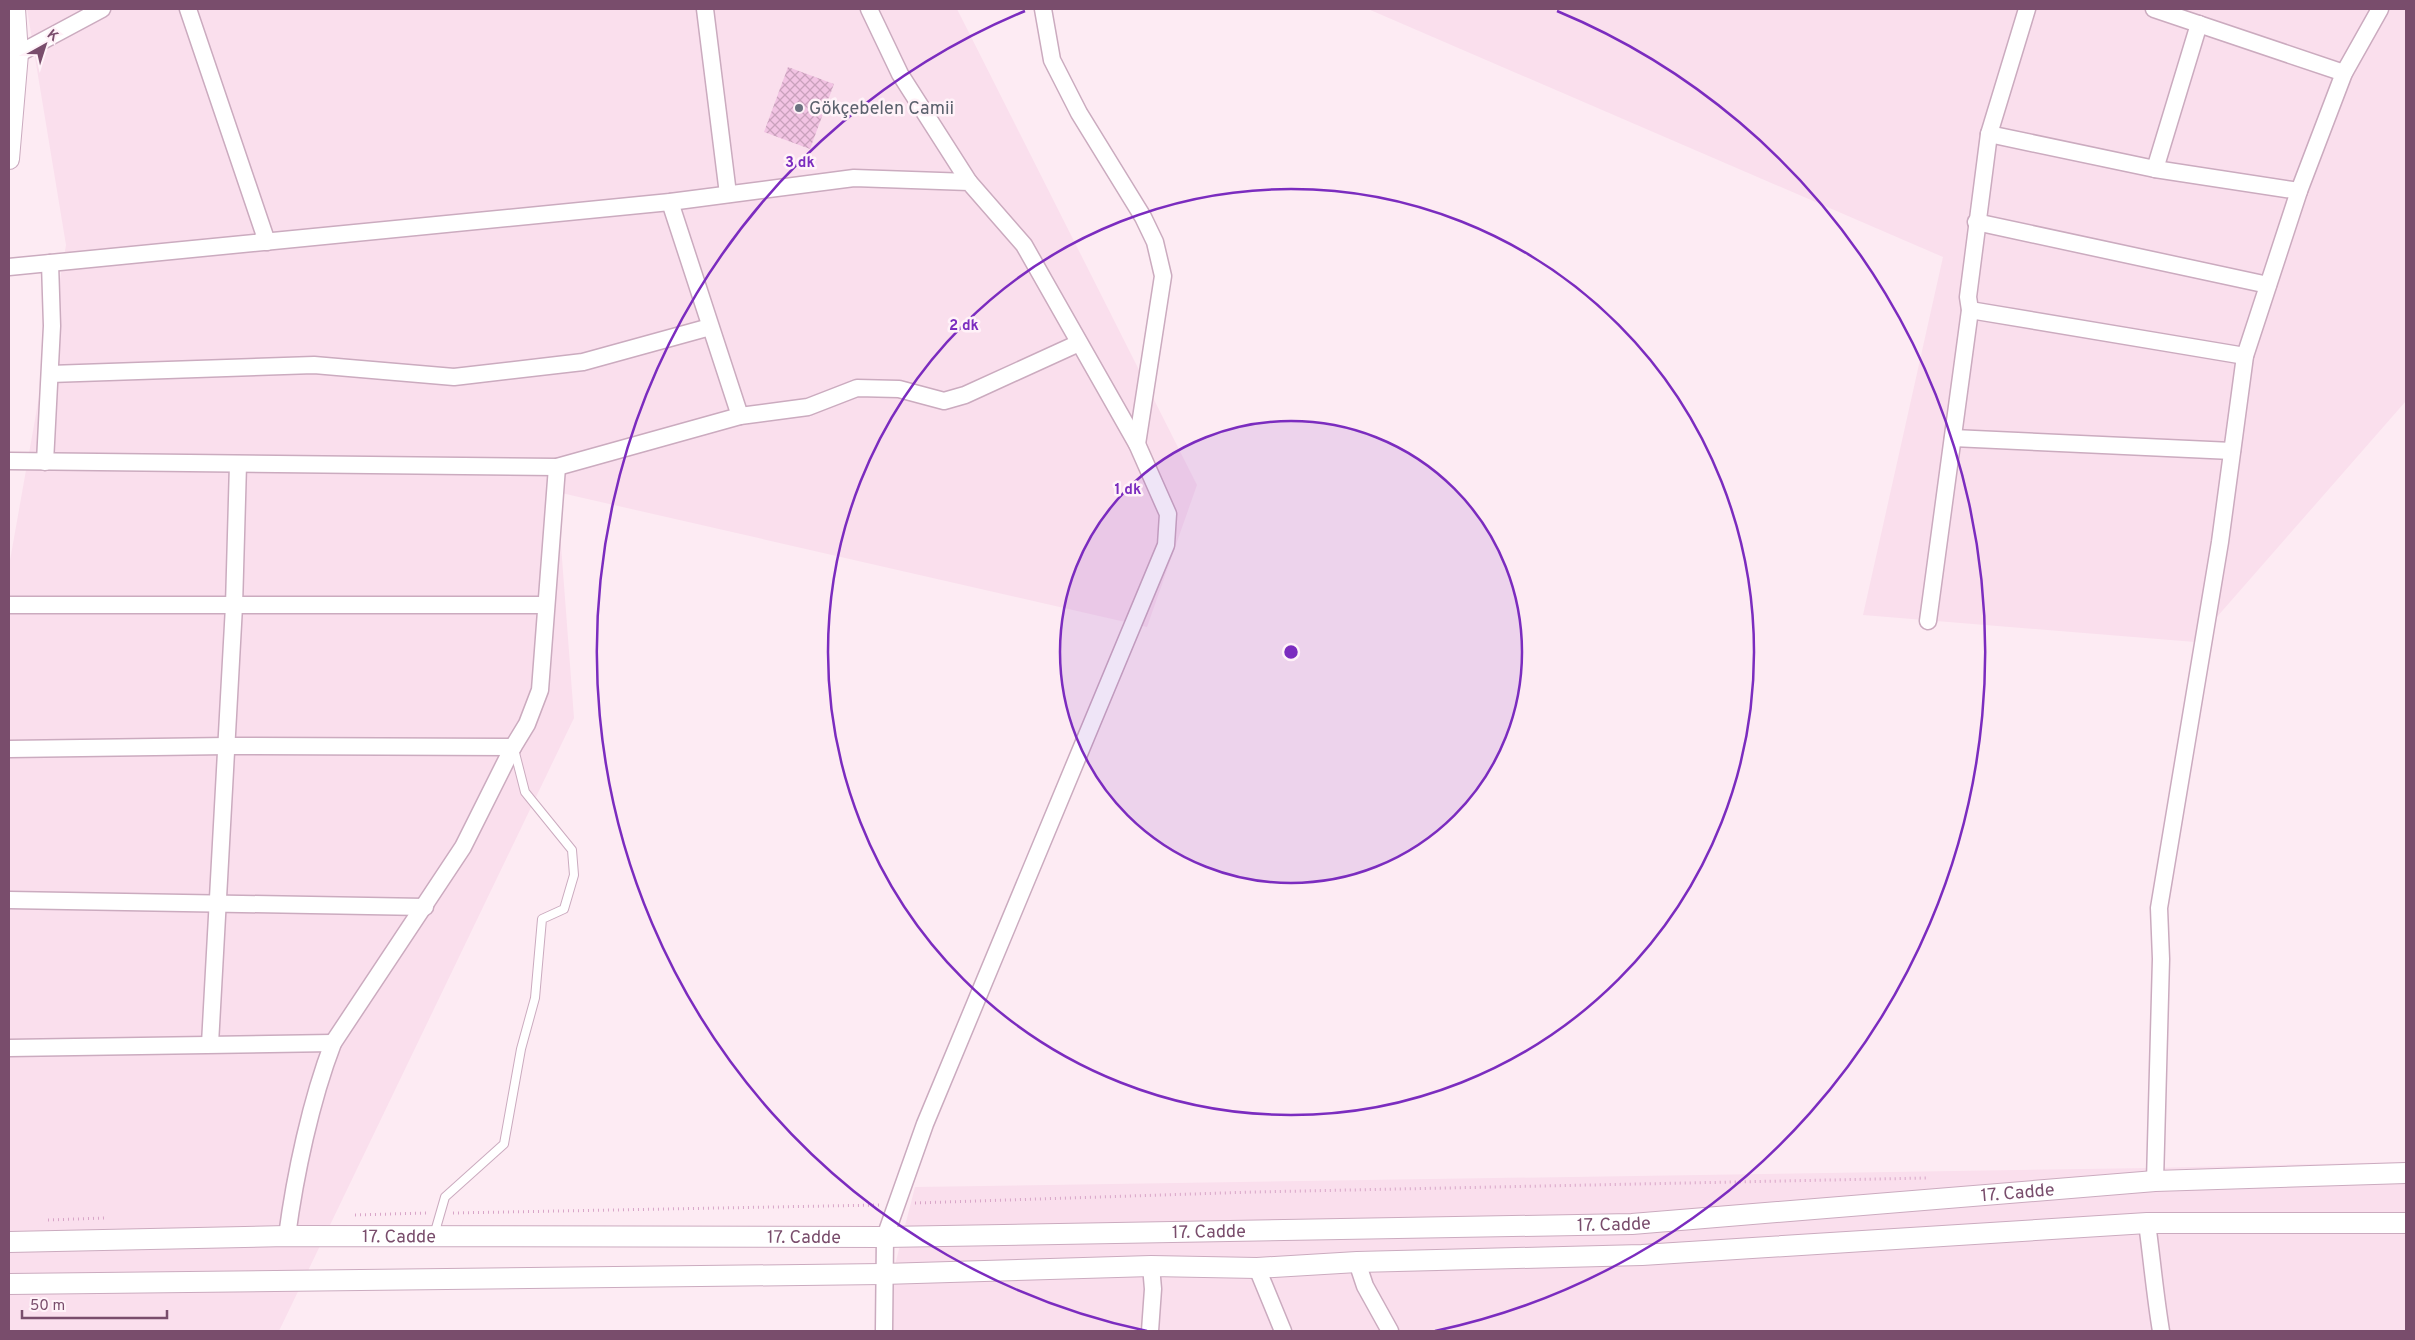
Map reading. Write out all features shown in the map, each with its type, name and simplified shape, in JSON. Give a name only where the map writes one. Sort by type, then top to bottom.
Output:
[{"type":"street","points":[[18,54],[102,9]]},
{"type":"street","points":[[188,9],[268,242]]},
{"type":"street","points":[[705,9],[728,194]]},
{"type":"street","points":[[868,9],[900,74],[969,182],[1024,246],[1137,444],[1168,514],[1166,545],[929,1115],[885,1237],[883,1274],[884,1331]]},
{"type":"street","points":[[1043,9],[1052,60],[1079,114],[1143,217],[1155,242],[1163,276],[1137,444]]},
{"type":"street","points":[[1928,621],[1970,310],[1968,297],[1976,222],[1989,134],[2027,9]]},
{"type":"street","points":[[2154,9],[2344,73]]},
{"type":"street","points":[[2155,1181],[2160,979],[2159,908],[2217,561],[2245,356],[2299,191],[2344,73],[2380,9]]},
{"type":"street","points":[[9,159],[18,54],[13,10]]},
{"type":"street","points":[[2155,169],[2199,24]]},
{"type":"street","points":[[1989,134],[2155,169],[2299,191]]},
{"type":"street","points":[[9,267],[670,202],[854,178],[969,182]]},
{"type":"street","points":[[670,202],[740,416]]},
{"type":"street","points":[[1976,222],[2268,285]]},
{"type":"street","points":[[45,462],[52,326],[50,263]]},
{"type":"street","points":[[1970,310],[2245,356]]},
{"type":"street","points":[[50,374],[314,365],[454,377],[583,362],[710,327]]},
{"type":"street","points":[[9,461],[557,466],[740,416],[808,407],[857,388],[899,388],[944,401],[965,395],[1079,343]]},
{"type":"street","points":[[1953,438],[2232,451]]},
{"type":"street","points":[[210,1044],[234,606],[238,464]]},
{"type":"street","points":[[287,1236],[292,1202],[321,1073],[333,1043],[463,847],[513,747],[527,724],[540,690],[557,466]]},
{"type":"street","points":[[9,605],[546,605]]},
{"type":"street","points":[[9,749],[227,746],[513,747]]},
{"type":"street","points":[[9,900],[425,907]]},
{"type":"street","points":[[9,1048],[333,1043]]},
{"type":"street","name":"17. Cadde","points":[[9,1242],[287,1236],[885,1237],[1632,1224],[2155,1181],[2406,1173]]},
{"type":"street","points":[[2147,1223],[2153,1264],[2153,1285],[2161,1331]]},
{"type":"street","name":"17. Cadde","points":[[9,1284],[883,1274],[1151,1266],[1257,1268],[1356,1262],[1642,1255],[2147,1223],[2406,1223]]},
{"type":"street","points":[[1356,1262],[1364,1286],[1390,1331]]},
{"type":"street","points":[[1150,1331],[1154,1289],[1151,1266]]},
{"type":"street","points":[[1257,1268],[1283,1331]]},
{"type":"lane","points":[[433,1236],[445,1197],[504,1144],[521,1049],[535,998],[542,919],[564,909],[574,875],[572,850],[525,792],[513,747]]},
{"type":"path","points":[[346,1215],[752,1209],[1264,1192],[1931,1178]]},
{"type":"path","points":[[47,1220],[105,1218]]},
{"type":"shaded area","points":[[27,9],[957,9],[1197,485],[1147,627],[557,492],[574,718],[279,1331],[9,1331],[9,566],[66,245]]},
{"type":"shaded area","points":[[1368,9],[2406,9],[2406,401],[2195,642],[1863,615],[1943,257]]},
{"type":"shaded area","points":[[2406,1162],[2406,1331],[878,1331],[915,1187],[2150,1168]]},
{"type":"building","name":"Gökçebelen Camii","points":[[788,67],[834,84],[810,149],[764,132]]},
{"type":"place","name":"Gökçebelen Camii","points":[[799,108]]}]
